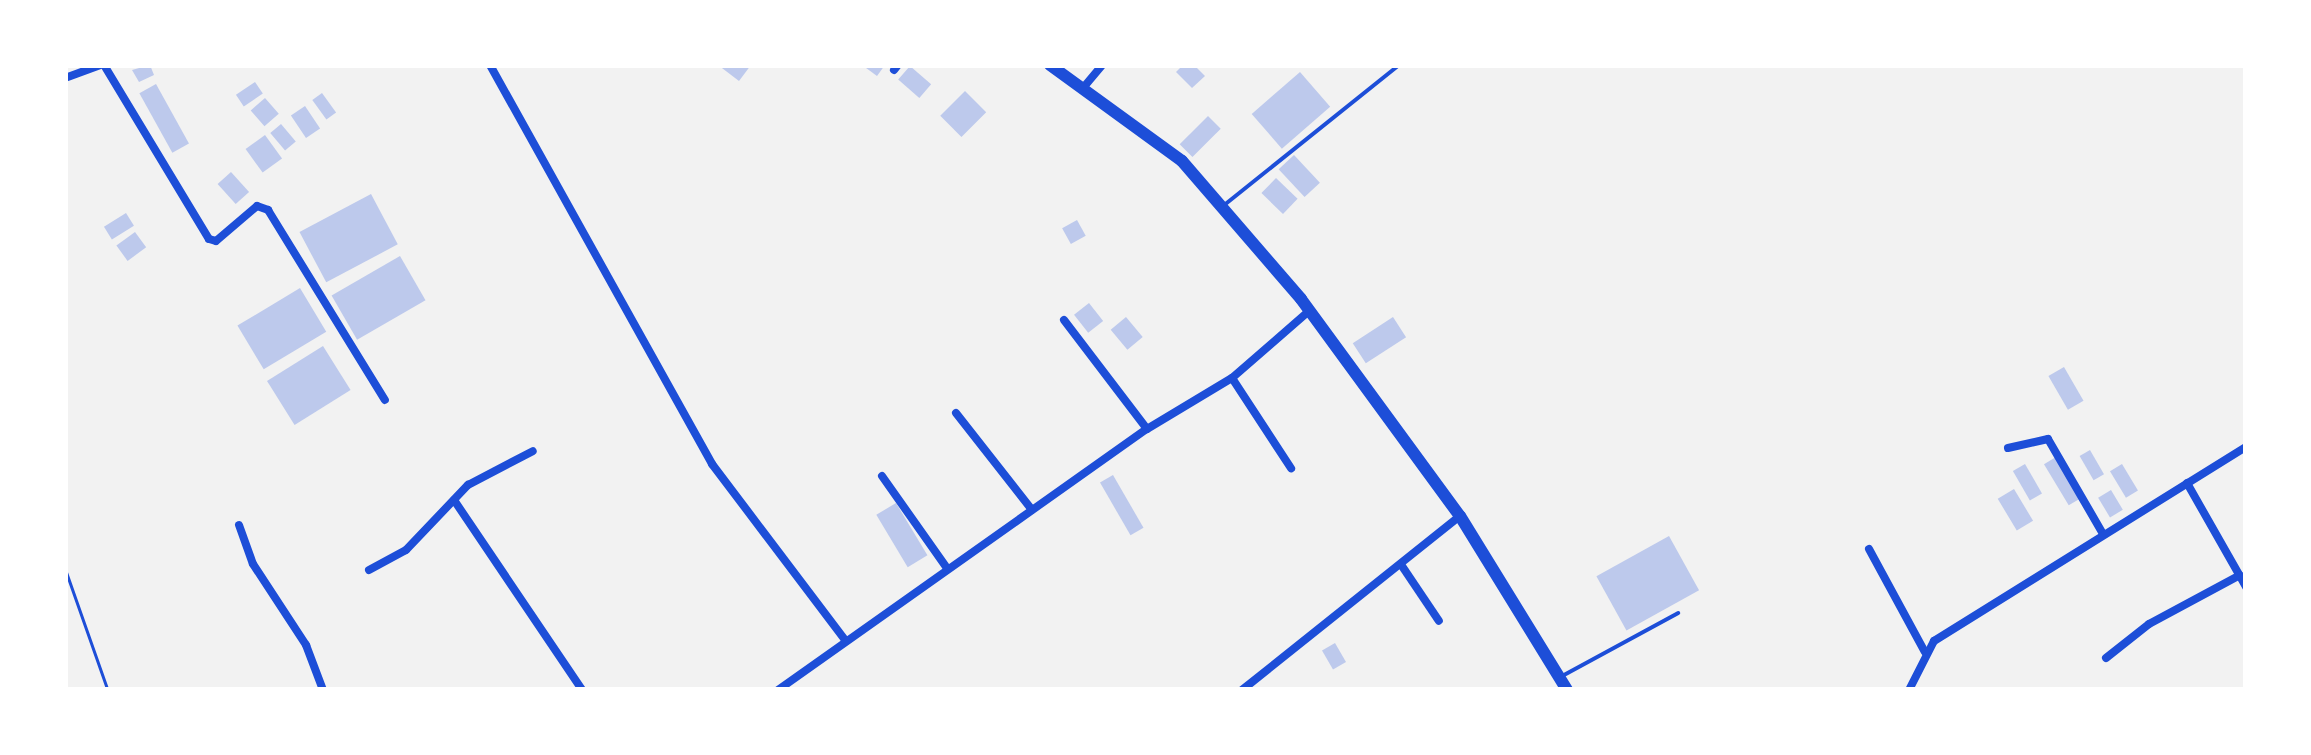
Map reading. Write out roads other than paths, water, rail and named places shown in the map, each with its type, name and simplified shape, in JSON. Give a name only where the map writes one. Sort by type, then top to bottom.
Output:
[{"type":"main road","points":[[1050,65],[1176,156],[1223,206],[1310,311],[1460,516],[1563,684]]},
{"type":"street","points":[[65,78],[102,65],[210,239],[216,241],[257,206],[268,210],[385,400]]},
{"type":"street","points":[[490,65],[712,464],[846,641]]},
{"type":"street","points":[[1083,88],[1102,65]]},
{"type":"street","points":[[778,690],[1147,429],[1232,378],[1310,311]]},
{"type":"street","points":[[1064,320],[1147,429]]},
{"type":"street","points":[[1232,378],[1291,468]]},
{"type":"street","points":[[956,413],[1032,510]]},
{"type":"street","points":[[2008,448],[2048,439],[2102,534]]},
{"type":"street","points":[[1909,690],[1925,652],[2102,534],[2246,447]]},
{"type":"street","points":[[369,570],[406,550],[468,485],[533,452]]},
{"type":"street","points":[[882,476],[947,568]]},
{"type":"street","points":[[2188,483],[2246,587]]},
{"type":"street","points":[[454,500],[582,690]]},
{"type":"street","points":[[1242,690],[1460,516]]},
{"type":"street","points":[[238,525],[253,564],[306,644],[323,690]]},
{"type":"street","points":[[1869,550],[1925,652]]},
{"type":"street","points":[[1402,566],[1438,620]]},
{"type":"street","points":[[2106,658],[2149,624],[2240,575]]},
{"type":"lane","points":[[1223,206],[1399,65]]},
{"type":"lane","points":[[1563,684],[1678,613]]}]
